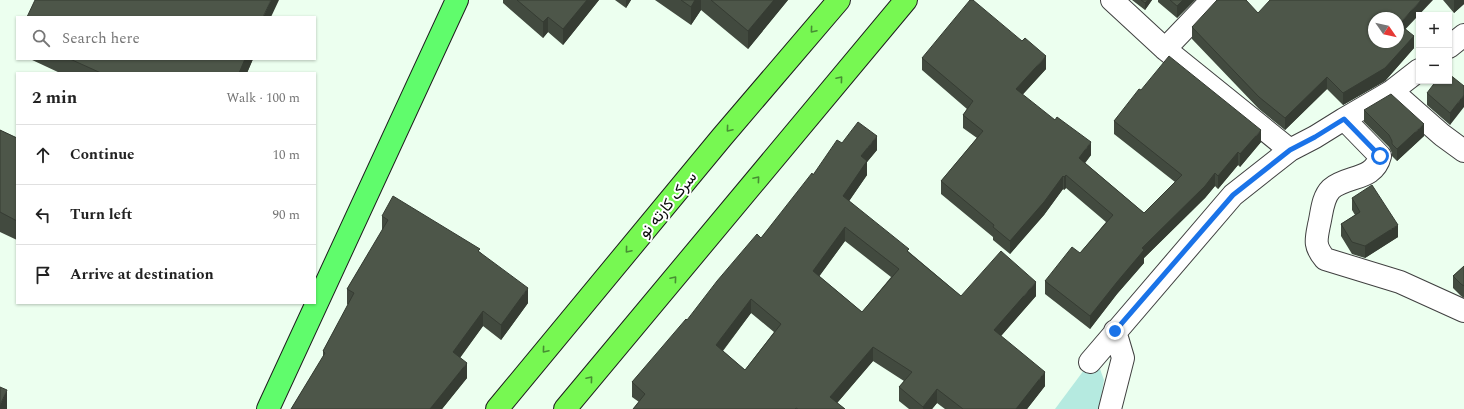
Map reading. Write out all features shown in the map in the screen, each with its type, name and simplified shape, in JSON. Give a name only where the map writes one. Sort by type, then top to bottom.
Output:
[{"type":"highway","name":"سرک کارته نو","points":[[497,409],[722,137],[839,0]]},
{"type":"highway","points":[[565,409],[906,0]]},
{"type":"main road","points":[[268,409],[457,0]]},
{"type":"street","points":[[1112,0],[1166,49],[1290,150]]},
{"type":"street","points":[[1166,49],[1212,0]]},
{"type":"street","points":[[1090,362],[1233,195],[1290,150],[1315,137],[1392,91],[1416,72]]},
{"type":"street","points":[[1392,91],[1442,135],[1464,151]]},
{"type":"street","points":[[1344,119],[1380,156],[1378,164],[1372,171],[1344,182],[1331,190],[1325,198],[1316,242],[1319,252],[1325,259],[1400,282],[1464,311]]},
{"type":"street","points":[[1110,409],[1123,358],[1115,331]]},
{"type":"shaded area","points":[[1090,362],[1100,369],[1104,380],[1099,409],[1055,409]]},
{"type":"building","points":[[35,0],[271,0],[263,16],[27,16]]},
{"type":"building","points":[[517,0],[587,0],[563,29],[548,17],[543,22]]},
{"type":"building","points":[[681,0],[695,0],[691,7]]},
{"type":"building","points":[[711,0],[774,0],[748,31]]},
{"type":"building","points":[[970,0],[973,0],[1022,41],[1025,38],[1046,56],[1016,89],[1055,120],[1057,117],[1091,142],[1079,158],[1144,213],[1182,175],[1114,121],[1139,89],[1141,90],[1169,56],[1261,130],[1240,154],[1238,152],[1218,176],[1215,173],[1205,186],[1142,248],[1144,250],[1090,316],[1045,281],[1072,247],[1080,253],[1113,215],[1066,175],[1064,177],[1063,176],[1044,202],[1010,241],[993,227],[994,225],[941,181],[983,131],[963,115],[973,101],[922,58]]},
{"type":"building","points":[[1141,0],[1148,0],[1145,3]]},
{"type":"building","points":[[1170,0],[1183,0],[1177,6]]},
{"type":"building","points":[[1217,0],[1246,0],[1258,13],[1270,0],[1421,0],[1404,19],[1404,12],[1368,12],[1368,48],[1403,48],[1385,68],[1343,93],[1327,77],[1285,118],[1259,97],[1192,27]]},
{"type":"building","points":[[1404,28],[1414,36],[1404,47]]},
{"type":"building","points":[[72,60],[245,60],[239,72],[99,72]]},
{"type":"building","points":[[1452,76],[1464,86],[1464,95],[1450,113],[1427,93],[1434,84],[1452,84]]},
{"type":"building","points":[[1391,94],[1424,124],[1397,149],[1392,144],[1389,135],[1364,110]]},
{"type":"building","points":[[858,122],[877,136],[861,156],[867,161],[843,196],[909,249],[907,251],[961,296],[1001,251],[1036,282],[994,330],[1045,372],[1016,409],[963,409],[937,389],[923,407],[899,387],[912,372],[873,347],[830,397],[845,409],[633,409],[645,394],[632,382],[686,319],[687,320],[717,281],[757,234],[761,238],[812,173],[813,175],[837,140],[842,143]],"holes":[[[845,227],[899,269],[862,312],[813,271]],[[751,299],[781,324],[745,370],[716,345]]]},
{"type":"building","points":[[0,130],[16,138],[16,220],[0,212]]},
{"type":"building","points":[[1372,185],[1398,225],[1365,246],[1352,242],[1341,224],[1360,212],[1352,198]]},
{"type":"building","points":[[393,196],[480,249],[478,251],[528,288],[501,325],[483,311],[453,352],[467,363],[430,409],[291,409],[325,353],[323,351],[354,293],[347,289],[388,220],[382,216]]},
{"type":"building","points":[[1464,266],[1464,286],[1453,276]]},
{"type":"building","points":[[0,387],[7,390],[0,405]]},
{"type":"route","points":[[1115,331],[1233,195],[1290,150],[1344,119],[1380,156]]}]
